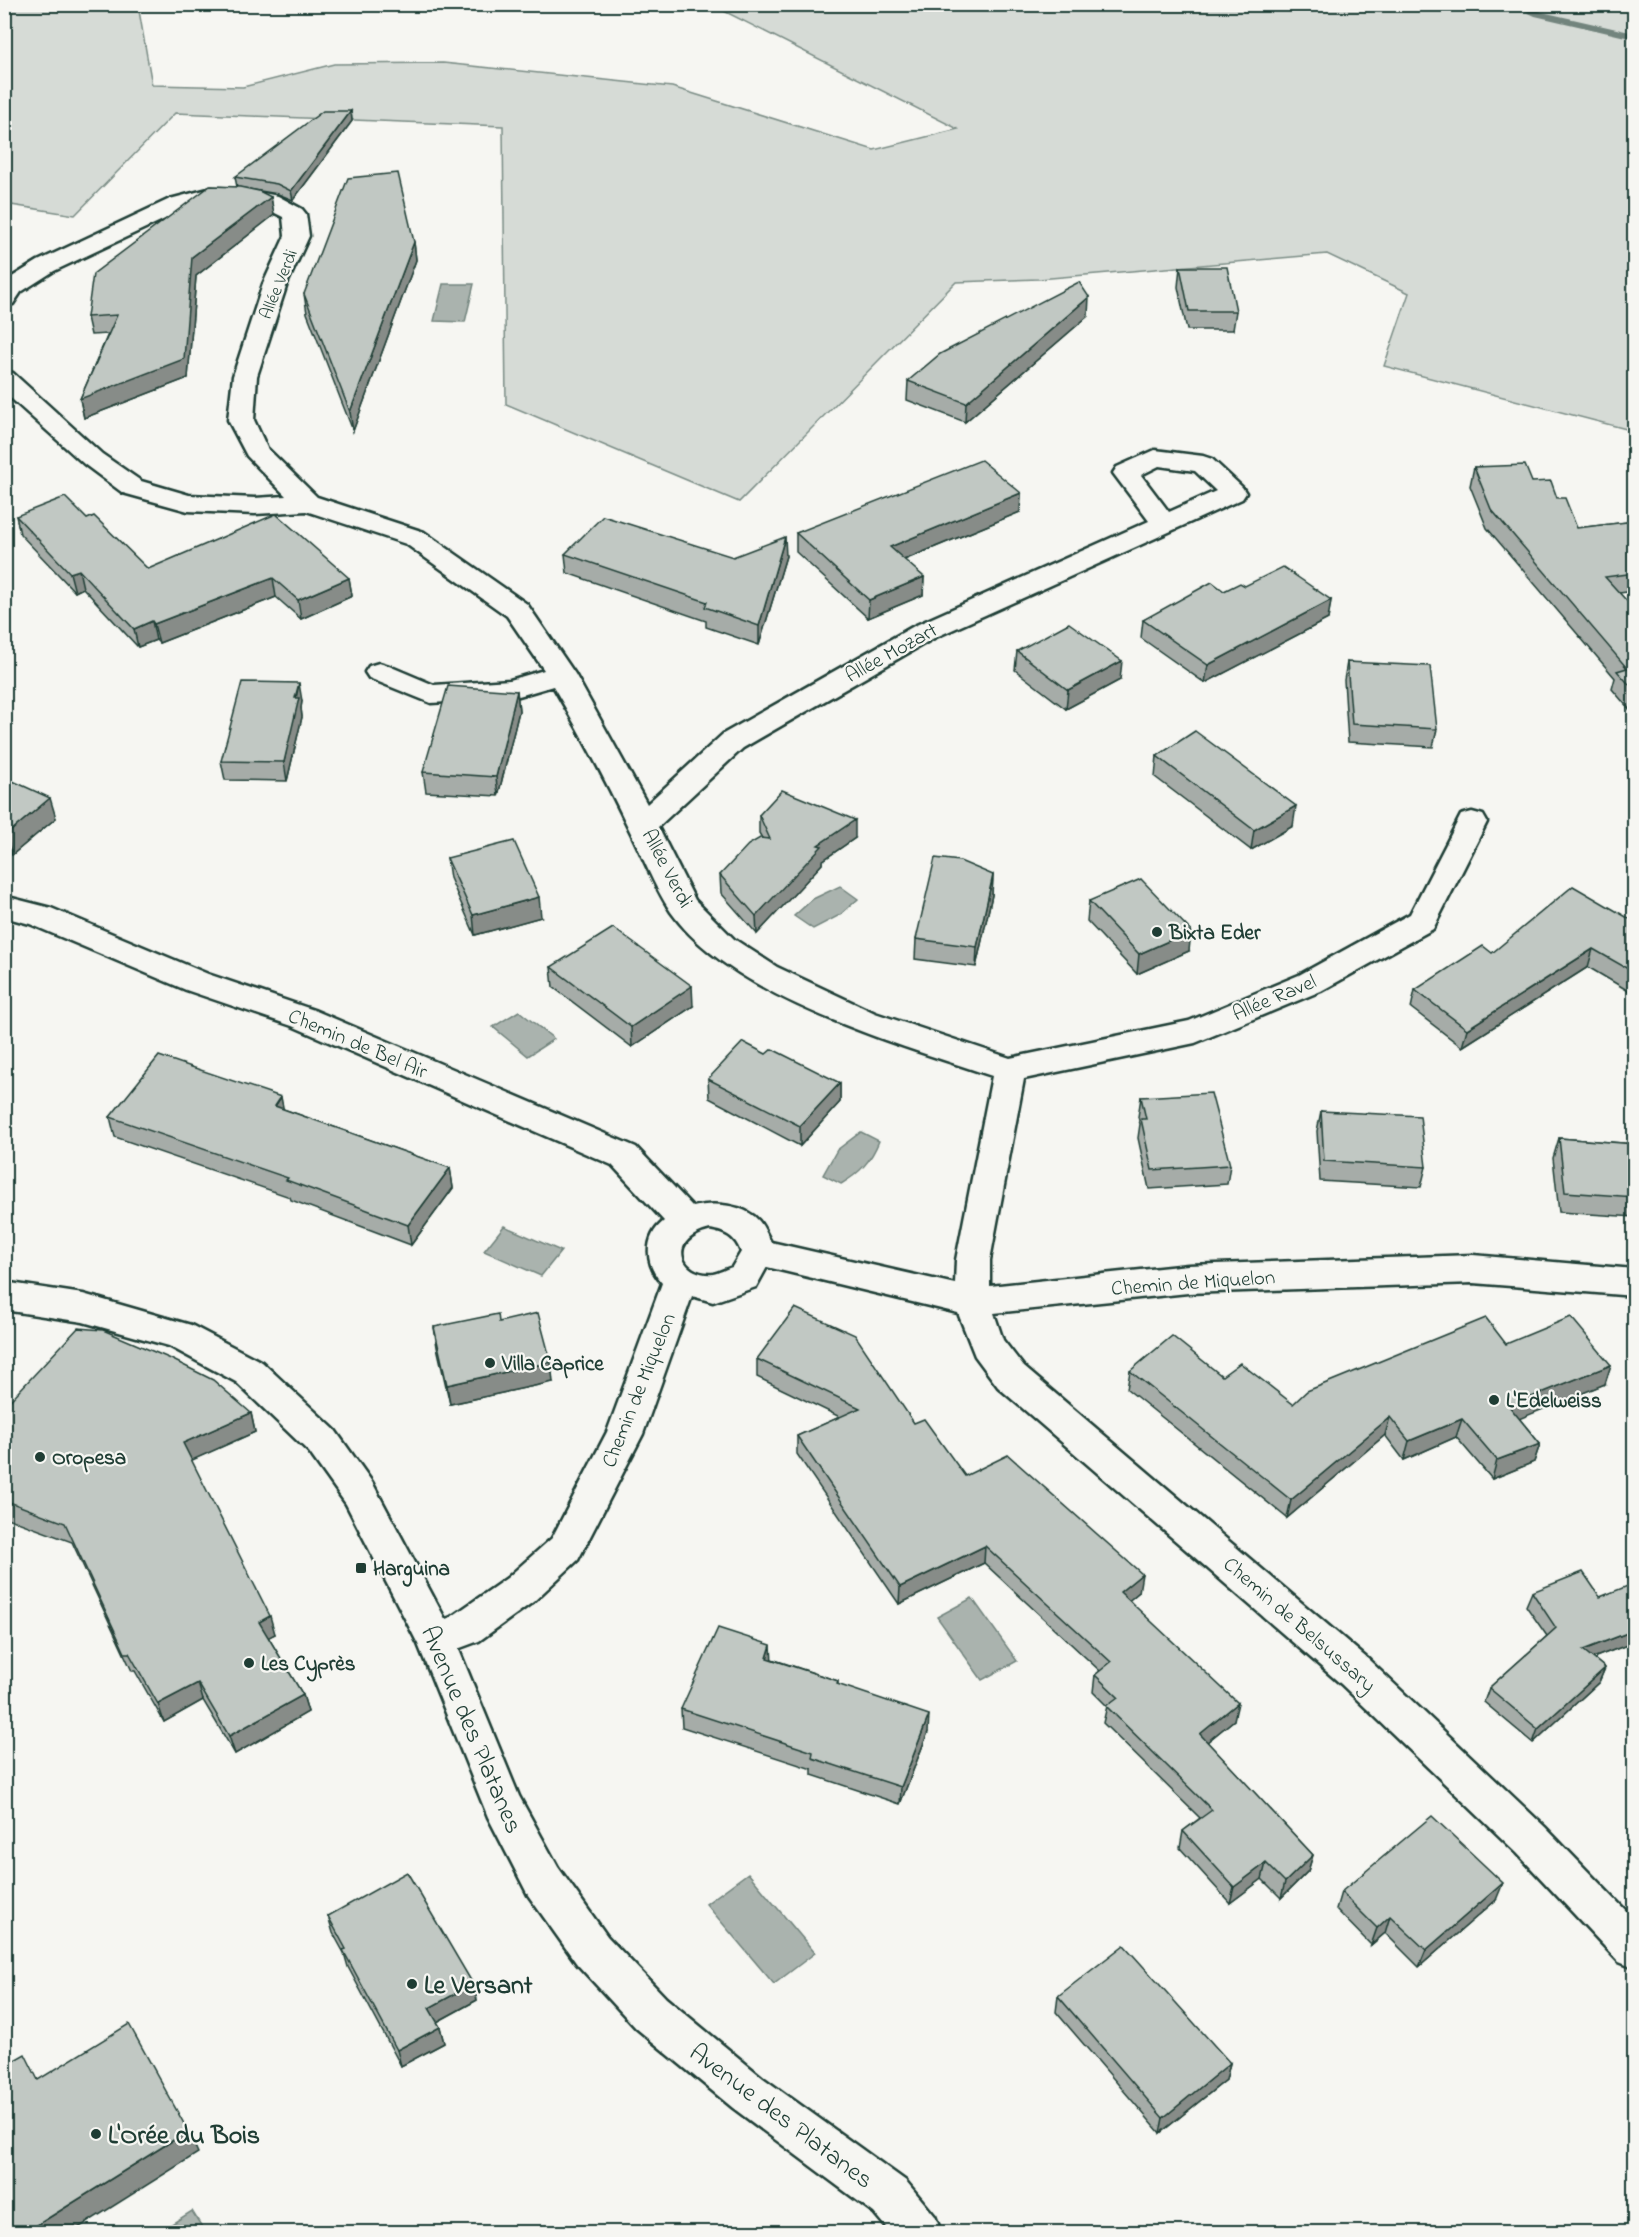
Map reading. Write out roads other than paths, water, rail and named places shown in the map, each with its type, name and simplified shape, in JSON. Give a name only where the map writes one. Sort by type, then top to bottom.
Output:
[{"type":"street","name":"Allée Verdi","points":[[4,299],[13,287],[46,266],[178,204],[213,195],[243,196],[270,201],[294,214],[297,236],[275,285],[245,376],[241,420],[256,451],[308,503]]},
{"type":"street","name":"Allée Verdi","points":[[4,378],[93,459],[132,487],[188,503],[255,506],[308,503],[415,538],[517,610],[561,674],[644,823],[683,906],[723,947],[766,975],[864,1022],[1009,1070]]},
{"type":"street","name":"Allée Mozart","points":[[644,823],[733,741],[924,632],[1164,524]]},
{"type":"street","points":[[378,672],[431,694],[512,689],[561,674]]},
{"type":"street","name":"Allée Ravel","points":[[1009,1070],[1195,1031],[1310,983],[1422,921],[1472,822]]},
{"type":"street","name":"Chemin de Bel Air","points":[[4,906],[40,915],[197,982],[303,1018],[624,1156],[686,1222]]},
{"type":"street","points":[[972,1302],[973,1260],[1009,1070]]},
{"type":"street","points":[[710,1216],[734,1220],[752,1234],[758,1252],[744,1277],[713,1288],[681,1280],[668,1267],[664,1250],[671,1234],[686,1222],[710,1216]]},
{"type":"street","name":"Chemin de Miquelon","points":[[758,1252],[972,1302],[1188,1279],[1461,1270],[1635,1282]]},
{"type":"street","name":"Chemin de Miquelon","points":[[436,1640],[465,1629],[520,1590],[566,1549],[625,1434],[681,1280]]},
{"type":"street","name":"Avenue des Platanes","points":[[4,1296],[83,1308],[179,1335],[249,1372],[322,1441],[359,1492],[436,1640],[502,1804],[543,1881],[592,1950],[651,2013],[748,2093],[890,2197],[919,2232]]},
{"type":"street","name":"Chemin de Belsussary","points":[[972,1302],[988,1346],[1011,1377],[1355,1672],[1531,1840],[1635,1948]]},
{"type":"waterway","points":[[1514,4],[1539,14],[1634,36]]},
{"type":"place","name":"Bixta Eder","points":[[1157,932]]},
{"type":"place","name":"Villa Caprice","points":[[490,1363]]},
{"type":"place","name":"L'Edelweiss","points":[[1494,1400]]},
{"type":"place","name":"Oropesa","points":[[40,1457]]},
{"type":"place","name":"Harguina","points":[[361,1568]]},
{"type":"place","name":"Les Cyprès","points":[[249,1663]]},
{"type":"place","name":"Le Versant","points":[[412,1984]]},
{"type":"place","name":"L'Orée du Bois","points":[[96,2134]]}]
